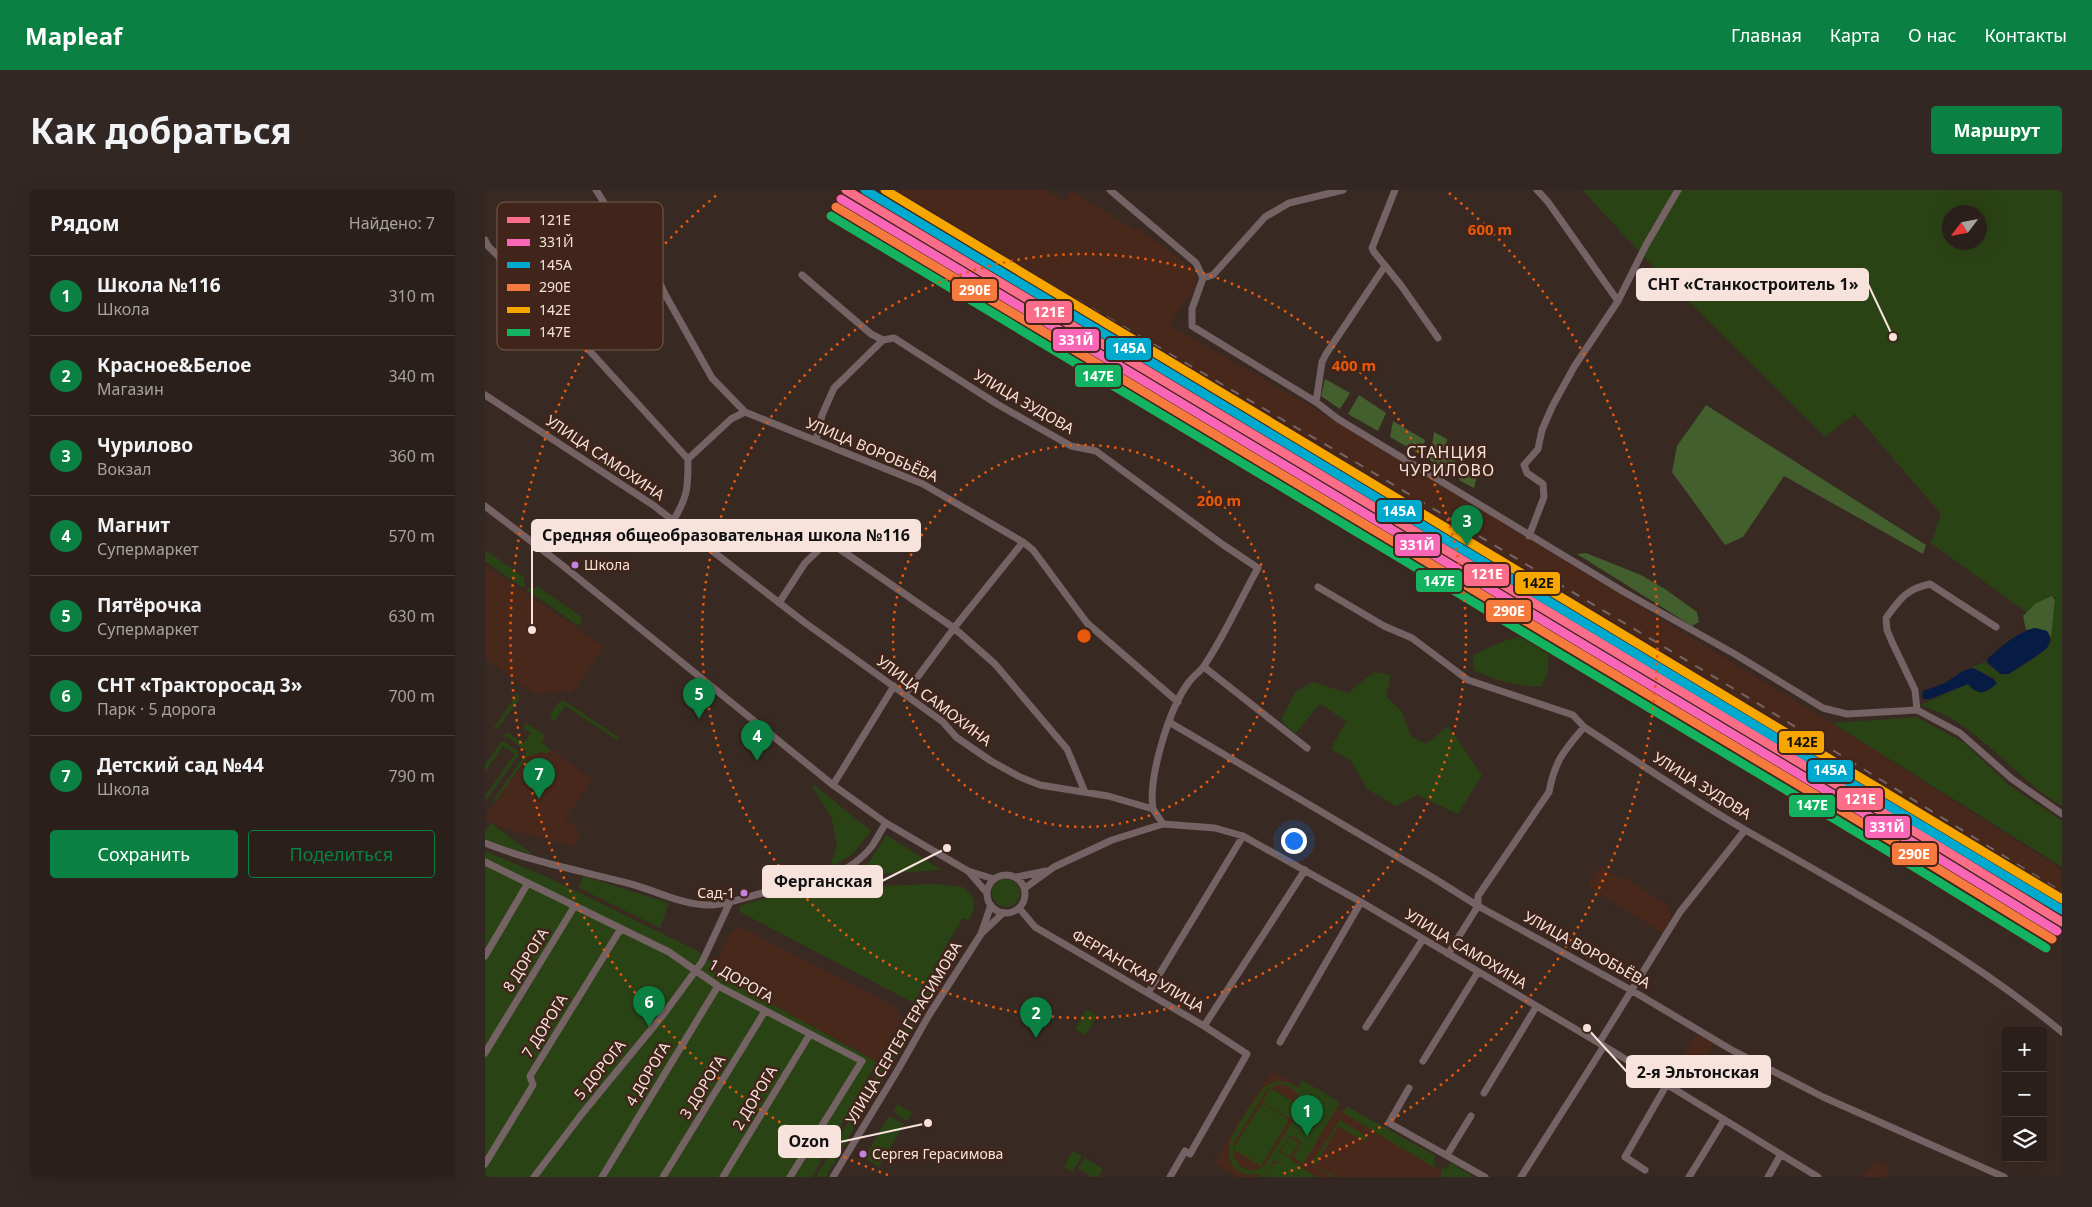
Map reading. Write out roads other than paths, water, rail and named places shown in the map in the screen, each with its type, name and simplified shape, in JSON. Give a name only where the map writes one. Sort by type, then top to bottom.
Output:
[{"type":"street","name":"УЛИЦА ВОРОБЬЁВА","points":[[596,190],[604,202]]},
{"type":"street","points":[[1110,190],[1196,263],[1203,278],[1192,309],[1192,326],[1316,402],[1338,419],[1529,536],[1733,653],[1803,697],[1823,708],[1847,714],[1917,710],[1960,733],[2012,779],[2062,814]]},
{"type":"street","points":[[1203,278],[1213,275],[1265,217],[1289,202],[1343,190]]},
{"type":"street","points":[[1395,190],[1372,248],[1438,338]]},
{"type":"street","points":[[1537,190],[1548,202],[1618,301]]},
{"type":"street","points":[[1529,536],[1544,497],[1543,484],[1527,473],[1524,465],[1538,449],[1542,430],[1552,407],[1575,367],[1618,301],[1646,245],[1679,190]]},
{"type":"street","points":[[485,240],[497,255]]},
{"type":"street","points":[[1316,402],[1325,354],[1385,266]]},
{"type":"street","name":"УЛИЦА ЗУДОВА","points":[[803,275],[871,334],[883,340],[894,338],[997,404],[1071,446],[1097,451],[1221,544],[1258,568],[1204,667]]},
{"type":"street","name":"УЛИЦА ВОРОБЬЁВА","points":[[663,290],[712,378],[745,412],[923,484],[1023,542],[1033,550],[1087,623],[1178,702]]},
{"type":"street","points":[[816,441],[822,415],[834,388],[883,340]]},
{"type":"street","points":[[589,350],[688,459],[688,486],[684,502],[673,521]]},
{"type":"street","name":"УЛИЦА САМОХИНА","points":[[485,395],[653,505],[779,603],[943,722],[956,737],[991,761],[1020,777],[1040,785],[1108,796],[1153,810]]},
{"type":"street","points":[[688,459],[731,419],[745,412]]},
{"type":"street","points":[[485,506],[562,565],[833,785],[885,823],[968,871],[994,879]]},
{"type":"street","points":[[779,603],[805,563],[828,541],[954,628],[995,664],[1067,749],[1085,792]]},
{"type":"street","points":[[905,694],[954,628],[1023,542]]},
{"type":"street","points":[[1917,710],[1915,690],[1887,630],[1886,618],[1903,596],[1916,587],[1930,584],[1996,627]]},
{"type":"street","name":"УЛИЦА ЗУДОВА","points":[[1318,587],[1384,626],[1412,638],[1468,680],[1573,715],[1584,727],[1745,830],[1861,895],[2029,1005],[2062,1032]]},
{"type":"street","points":[[987,893],[989,885],[994,879],[1008,874],[1017,877],[1048,870],[1112,840],[1163,824],[1153,810],[1151,798],[1155,771],[1169,722],[1178,702],[1188,683],[1204,667],[1307,748]]},
{"type":"street","points":[[833,785],[894,686]]},
{"type":"street","name":"УЛИЦА ВОРОБЬЁВА","points":[[1169,722],[1478,906],[1631,990],[1730,1049],[1823,1097],[2004,1177]]},
{"type":"street","points":[[1448,954],[1478,906],[1478,896],[1549,792],[1553,772],[1562,752],[1584,727]]},
{"type":"street","points":[[485,843],[508,853],[633,884],[685,901],[711,905],[818,881],[859,860],[872,846],[885,823]]},
{"type":"street","name":"УЛИЦА САМОХИНА","points":[[1163,824],[1215,828],[1243,836],[1361,902],[1667,1084],[1818,1177]]},
{"type":"street","points":[[1521,1177],[1601,1045],[1631,990],[1680,912],[1745,830]]},
{"type":"street","points":[[1149,993],[1243,836]]},
{"type":"street","name":"1 ДОРОГА","points":[[485,862],[620,930],[669,952],[718,986],[862,1061],[790,1177]]},
{"type":"street","points":[[1025,888],[1048,870]]},
{"type":"street","points":[[1204,1026],[1305,870]]},
{"type":"street","points":[[968,871],[987,893],[991,905],[1003,913]]},
{"type":"street","points":[[981,934],[1003,913],[1016,910],[1025,899],[1025,888],[1017,877]]},
{"type":"street","points":[[485,956],[528,883]]},
{"type":"street","name":"5 ДОРОГА","points":[[533,1177],[696,971],[731,902]]},
{"type":"street","points":[[1280,1042],[1361,902]]},
{"type":"street","name":"УЛИЦА СЕРГЕЯ ГЕРАСИМОВА","points":[[836,1176],[929,1015],[981,934],[991,905]]},
{"type":"street","name":"8 ДОРОГА","points":[[485,1053],[574,907]]},
{"type":"street","name":"ФЕРГАНСКАЯ УЛИЦА","points":[[1016,910],[1035,927],[1149,993],[1247,1054],[1190,1154],[1185,1151],[1170,1177]]},
{"type":"street","name":"7 ДОРОГА","points":[[485,1164],[533,1085],[530,1076],[620,930]]},
{"type":"street","points":[[1366,1027],[1423,939]]},
{"type":"street","points":[[1423,1061],[1478,972]]},
{"type":"street","name":"4 ДОРОГА","points":[[602,1177],[718,986]]},
{"type":"street","points":[[1484,1093],[1536,1007]]},
{"type":"street","name":"3 ДОРОГА","points":[[663,1177],[765,1011]]},
{"type":"street","name":"2 ДОРОГА","points":[[723,1177],[810,1034]]},
{"type":"street","points":[[1645,1170],[1625,1157],[1667,1084]]},
{"type":"street","points":[[1409,1088],[1389,1123],[1485,1177]]},
{"type":"street","points":[[1447,1155],[1471,1116]]},
{"type":"street","points":[[1689,1177],[1724,1120]]},
{"type":"street","points":[[1767,1177],[1781,1154]]},
{"type":"water","points":[[2035,628],[2047,631],[2049,634],[2049,645],[2045,650],[2009,674],[2001,674],[1988,663],[1987,659],[2009,641]]},
{"type":"water","points":[[1973,668],[1997,683],[1982,692],[1975,690],[1968,684],[1930,699],[1924,699],[1922,696],[1923,691],[1945,683],[1963,671]]},
{"type":"railway","points":[[889,190],[1357,463],[1731,687],[2062,892]]},
{"type":"railway","points":[[1000,275],[1099,330],[2062,910]]},
{"type":"place","name":"СНТ «Станкостроитель 1»","points":[[1893,337]]},
{"type":"place","name":"Чурилово","points":[[1467,546]]},
{"type":"place","name":"Школа","points":[[575,565]]},
{"type":"place","name":"Средняя общеобразовательная школа №116","points":[[532,630]]},
{"type":"place","name":"Пятёрочка","points":[[699,719]]},
{"type":"place","name":"Магнит","points":[[757,761]]},
{"type":"place","name":"Детский сад №44","points":[[539,799]]},
{"type":"place","name":"Ферганская","points":[[947,848]]},
{"type":"place","name":"Сад-1","points":[[744,893]]},
{"type":"place","name":"СНТ «Тракторосад 3»","points":[[649,1027]]},
{"type":"place","name":"2-я Эльтонская","points":[[1587,1028]]},
{"type":"place","name":"Красное&Белое","points":[[1036,1038]]},
{"type":"place","name":"Ozon","points":[[928,1123]]},
{"type":"place","name":"Школа №116","points":[[1307,1136]]},
{"type":"place","name":"Сергея Герасимова","points":[[863,1154]]},
{"type":"district","name":"СТАНЦИЯ ЧУРИЛОВО","points":[[1447,461]]}]
